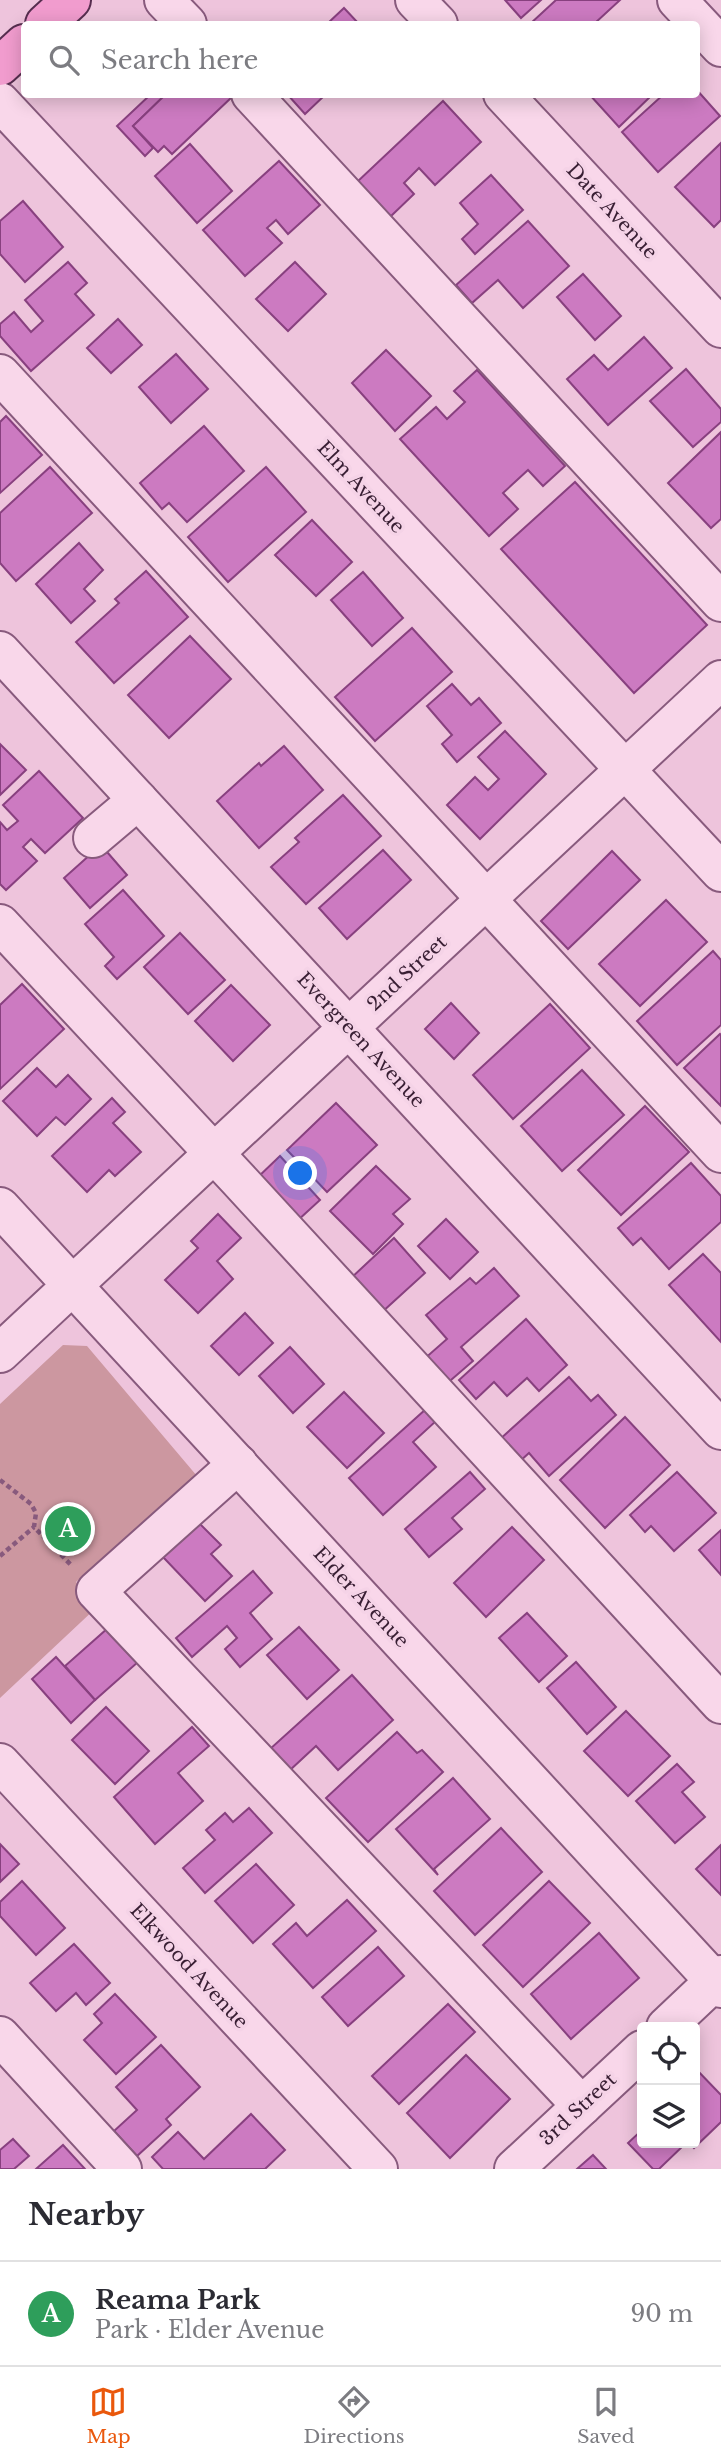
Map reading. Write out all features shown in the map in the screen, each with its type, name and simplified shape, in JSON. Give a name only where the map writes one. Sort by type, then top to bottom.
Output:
[{"type":"main road","points":[[48,21],[71,0]]},
{"type":"main road","points":[[0,66],[21,47]]},
{"type":"street","points":[[164,0],[184,21]]},
{"type":"street","points":[[415,0],[435,21]]},
{"type":"street","points":[[677,0],[697,21]]},
{"type":"street","points":[[700,25],[721,47]]},
{"type":"street","points":[[255,98],[721,602]]},
{"type":"street","name":"Date Avenue","points":[[507,98],[721,328]]},
{"type":"street","name":"Elm Avenue","points":[[0,102],[721,873]]},
{"type":"street","points":[[0,374],[721,1153]]},
{"type":"street","name":"Evergreen Avenue","points":[[0,651],[721,1430]]},
{"type":"street","name":"2nd Street","points":[[0,1353],[721,680]]},
{"type":"street","points":[[93,838],[138,800]]},
{"type":"street","points":[[0,924],[721,1704]]},
{"type":"street","name":"Elder Avenue","points":[[0,1207],[719,1981]]},
{"type":"street","points":[[238,1464],[96,1591],[582,2106]]},
{"type":"street","name":"Elkwood Avenue","points":[[0,1763],[378,2169]]},
{"type":"street","points":[[672,2022],[719,1981]]},
{"type":"street","points":[[0,2036],[122,2169]]},
{"type":"street","name":"3rd Street","points":[[514,2169],[637,2054]]},
{"type":"path","points":[[0,1480],[31,1504],[36,1513],[34,1527],[0,1556]]},
{"type":"path","points":[[34,1527],[96,1591]]},
{"type":"shaded area","points":[[63,1345],[87,1346],[197,1476],[76,1582],[97,1607],[0,1698],[0,1404]]},
{"type":"building","points":[[505,0],[541,0],[521,18]]},
{"type":"building","points":[[556,0],[620,0],[597,21],[533,21]]},
{"type":"building","points":[[344,8],[356,21],[330,21]]},
{"type":"building","points":[[700,94],[720,116],[658,172],[622,132],[660,98],[700,98]]},
{"type":"building","points":[[147,98],[162,98],[133,126],[153,148],[145,156],[117,126]]},
{"type":"building","points":[[162,98],[231,98],[172,154],[164,146],[158,152],[133,126]]},
{"type":"building","points":[[291,98],[322,98],[305,114]]},
{"type":"building","points":[[593,98],[649,98],[619,127]]},
{"type":"building","points":[[443,101],[481,142],[435,185],[419,168],[404,183],[414,194],[390,217],[357,182]]},
{"type":"building","points":[[721,143],[721,220],[714,227],[675,187]]},
{"type":"building","points":[[190,144],[232,191],[197,223],[155,176]]},
{"type":"building","points":[[279,161],[320,205],[288,234],[276,220],[267,228],[282,243],[245,276],[203,230]]},
{"type":"building","points":[[491,175],[523,210],[475,254],[462,239],[478,224],[460,203]]},
{"type":"building","points":[[23,201],[63,247],[25,282],[0,254],[0,221]]},
{"type":"building","points":[[528,221],[569,266],[523,308],[498,280],[472,303],[456,285]]},
{"type":"building","points":[[68,262],[87,283],[75,294],[94,315],[31,371],[0,336],[0,324],[14,312],[31,332],[43,321],[25,300]]},
{"type":"building","points":[[295,262],[326,294],[288,331],[256,299]]},
{"type":"building","points":[[583,274],[621,316],[595,340],[557,297]]},
{"type":"building","points":[[118,319],[142,345],[111,373],[87,348]]},
{"type":"building","points":[[644,337],[672,368],[608,425],[567,379],[594,355],[608,370]]},
{"type":"building","points":[[386,350],[431,396],[395,431],[352,383]]},
{"type":"building","points":[[176,354],[208,389],[171,423],[139,387]]},
{"type":"building","points":[[686,369],[721,409],[721,422],[693,447],[650,401]]},
{"type":"building","points":[[477,370],[565,466],[543,486],[528,470],[503,493],[518,509],[489,536],[400,439],[436,407],[447,419],[465,402],[454,391]]},
{"type":"building","points":[[6,416],[42,455],[0,493],[0,422]]},
{"type":"building","points":[[204,426],[244,471],[187,522],[169,503],[162,509],[140,483]]},
{"type":"building","points":[[721,432],[721,519],[711,528],[668,483]]},
{"type":"building","points":[[50,467],[92,513],[16,581],[0,563],[0,513]]},
{"type":"building","points":[[266,467],[306,512],[228,582],[188,537]]},
{"type":"building","points":[[575,482],[707,625],[634,693],[501,549]]},
{"type":"building","points":[[312,520],[352,562],[316,596],[275,555]]},
{"type":"building","points":[[79,543],[103,570],[84,589],[95,601],[71,623],[36,584]]},
{"type":"building","points":[[146,571],[188,617],[114,683],[76,642],[119,603],[115,599]]},
{"type":"building","points":[[363,572],[403,618],[372,646],[331,600]]},
{"type":"building","points":[[412,628],[452,672],[375,741],[335,697]]},
{"type":"building","points":[[190,636],[231,679],[169,738],[128,695]]},
{"type":"building","points":[[452,684],[471,705],[479,698],[501,723],[457,762],[442,744],[452,735],[427,706]]},
{"type":"building","points":[[505,731],[546,774],[480,839],[447,805],[475,777],[488,790],[499,779],[478,757]]},
{"type":"building","points":[[0,744],[26,770],[0,795]]},
{"type":"building","points":[[284,746],[323,790],[259,848],[217,801],[259,763],[261,766]]},
{"type":"building","points":[[39,771],[83,818],[45,853],[31,839],[23,847],[37,861],[6,890],[0,884],[0,822],[7,830],[18,821],[3,805]]},
{"type":"building","points":[[343,795],[381,836],[306,904],[271,867],[299,842],[295,838]]},
{"type":"building","points":[[101,845],[127,875],[90,908],[64,878]]},
{"type":"building","points":[[383,850],[411,880],[347,939],[319,908]]},
{"type":"building","points":[[612,851],[640,880],[568,949],[541,921]]},
{"type":"building","points":[[123,890],[164,936],[117,979],[105,966],[114,957],[85,924]]},
{"type":"building","points":[[666,900],[707,942],[640,1006],[599,964]]},
{"type":"building","points":[[180,933],[225,980],[188,1014],[144,967]]},
{"type":"building","points":[[713,951],[721,960],[721,1025],[677,1065],[637,1021]]},
{"type":"building","points":[[22,984],[64,1029],[0,1089],[0,1005]]},
{"type":"building","points":[[231,985],[270,1025],[233,1061],[195,1021]]},
{"type":"building","points":[[451,1003],[479,1033],[454,1059],[425,1029]]},
{"type":"building","points":[[550,1004],[590,1048],[513,1119],[473,1075]]},
{"type":"building","points":[[721,1035],[721,1106],[684,1068]]},
{"type":"building","points":[[37,1068],[56,1087],[68,1075],[91,1099],[65,1125],[56,1117],[37,1136],[3,1101]]},
{"type":"building","points":[[582,1070],[624,1115],[562,1171],[521,1126]]},
{"type":"building","points":[[112,1098],[125,1112],[113,1123],[141,1152],[115,1176],[109,1170],[87,1192],[52,1156]]},
{"type":"building","points":[[336,1103],[377,1145],[327,1192],[287,1150]]},
{"type":"building","points":[[645,1106],[689,1152],[621,1215],[578,1170]]},
{"type":"building","points":[[280,1156],[320,1200],[297,1221],[257,1178]]},
{"type":"building","points":[[691,1163],[721,1196],[721,1222],[669,1269],[641,1238],[633,1245],[618,1228]]},
{"type":"building","points":[[376,1166],[410,1199],[393,1214],[403,1224],[373,1254],[330,1211]]},
{"type":"building","points":[[218,1214],[241,1238],[217,1261],[233,1279],[198,1313],[165,1280],[198,1248],[191,1241]]},
{"type":"building","points":[[446,1219],[478,1252],[450,1279],[418,1246]]},
{"type":"building","points":[[394,1238],[425,1273],[381,1313],[350,1279]]},
{"type":"building","points":[[703,1254],[721,1273],[721,1342],[669,1285]]},
{"type":"building","points":[[494,1268],[519,1296],[461,1347],[473,1361],[444,1386],[423,1360],[447,1339],[426,1315],[470,1278],[476,1284]]},
{"type":"building","points":[[245,1313],[273,1343],[239,1375],[211,1346]]},
{"type":"building","points":[[526,1319],[567,1365],[539,1391],[527,1378],[507,1396],[494,1382],[476,1399],[459,1380]]},
{"type":"building","points":[[290,1347],[324,1384],[293,1413],[259,1376]]},
{"type":"building","points":[[569,1377],[591,1401],[598,1395],[616,1415],[549,1476],[529,1453],[519,1462],[499,1440]]},
{"type":"building","points":[[344,1392],[384,1433],[347,1468],[307,1427]]},
{"type":"building","points":[[426,1409],[436,1421],[413,1442],[436,1467],[383,1515],[349,1478]]},
{"type":"building","points":[[625,1417],[670,1465],[605,1528],[560,1480]]},
{"type":"building","points":[[470,1472],[485,1489],[452,1518],[462,1529],[429,1557],[405,1529]]},
{"type":"building","points":[[677,1472],[716,1513],[674,1551],[651,1526],[645,1532],[630,1515]]},
{"type":"building","points":[[199,1523],[221,1545],[211,1554],[232,1576],[205,1601],[163,1557]]},
{"type":"building","points":[[512,1527],[544,1560],[486,1617],[454,1583]]},
{"type":"building","points":[[721,1530],[721,1575],[699,1550]]},
{"type":"building","points":[[253,1571],[272,1593],[250,1613],[272,1639],[240,1667],[225,1649],[237,1638],[227,1626],[192,1657],[176,1638]]},
{"type":"building","points":[[527,1613],[567,1656],[539,1682],[499,1638]]},
{"type":"building","points":[[299,1627],[339,1670],[307,1699],[267,1655]]},
{"type":"building","points":[[108,1628],[138,1662],[95,1700],[65,1666]]},
{"type":"building","points":[[56,1657],[95,1700],[71,1723],[32,1679]]},
{"type":"building","points":[[576,1662],[616,1707],[587,1734],[547,1688]]},
{"type":"building","points":[[352,1675],[393,1720],[338,1770],[316,1746],[289,1771],[270,1749]]},
{"type":"building","points":[[106,1707],[149,1751],[115,1784],[72,1740]]},
{"type":"building","points":[[626,1711],[670,1756],[628,1796],[584,1751]]},
{"type":"building","points":[[192,1727],[209,1746],[178,1773],[203,1801],[155,1844],[114,1797]]},
{"type":"building","points":[[397,1732],[417,1753],[422,1750],[443,1772],[368,1842],[326,1798]]},
{"type":"building","points":[[677,1764],[694,1782],[682,1792],[705,1817],[675,1843],[636,1801]]},
{"type":"building","points":[[453,1778],[490,1819],[434,1869],[438,1875],[396,1829]]},
{"type":"building","points":[[249,1808],[272,1833],[205,1893],[183,1868],[215,1840],[206,1830],[225,1813],[233,1822]]},
{"type":"building","points":[[501,1828],[542,1872],[475,1935],[434,1891]]},
{"type":"building","points":[[0,1844],[19,1864],[0,1882]]},
{"type":"building","points":[[721,1845],[721,1895],[696,1869]]},
{"type":"building","points":[[256,1864],[294,1905],[253,1943],[215,1901]]},
{"type":"building","points":[[22,1881],[65,1928],[36,1955],[0,1916],[0,1902]]},
{"type":"building","points":[[549,1881],[590,1923],[523,1987],[483,1945]]},
{"type":"building","points":[[347,1900],[376,1931],[313,1988],[273,1944],[296,1923],[307,1936]]},
{"type":"building","points":[[599,1933],[639,1978],[571,2039],[531,1994]]},
{"type":"building","points":[[74,1944],[110,1983],[86,2005],[76,1993],[56,2011],[30,1983]]},
{"type":"building","points":[[378,1947],[404,1976],[348,2026],[322,1997]]},
{"type":"building","points":[[115,1994],[156,2037],[116,2074],[84,2040],[102,2023],[94,2014]]},
{"type":"building","points":[[448,2004],[475,2032],[399,2104],[372,2076]]},
{"type":"building","points":[[161,2045],[200,2087],[166,2119],[171,2125],[137,2156],[114,2131],[137,2110],[116,2087]]},
{"type":"building","points":[[466,2055],[510,2099],[450,2158],[407,2113]]},
{"type":"building","points":[[700,2073],[721,2095],[721,2122],[700,2142]]},
{"type":"building","points":[[251,2114],[285,2150],[265,2169],[163,2169],[152,2157],[178,2132],[204,2159]]},
{"type":"building","points":[[637,2135],[637,2148],[681,2148],[659,2169],[653,2169],[628,2143]]},
{"type":"building","points":[[13,2139],[29,2156],[14,2169],[0,2169],[0,2150]]},
{"type":"building","points":[[63,2145],[85,2169],[36,2169]]},
{"type":"building","points":[[593,2155],[606,2169],[577,2169]]},
{"type":"place","name":"Reama Park","points":[[68,1529]]}]
